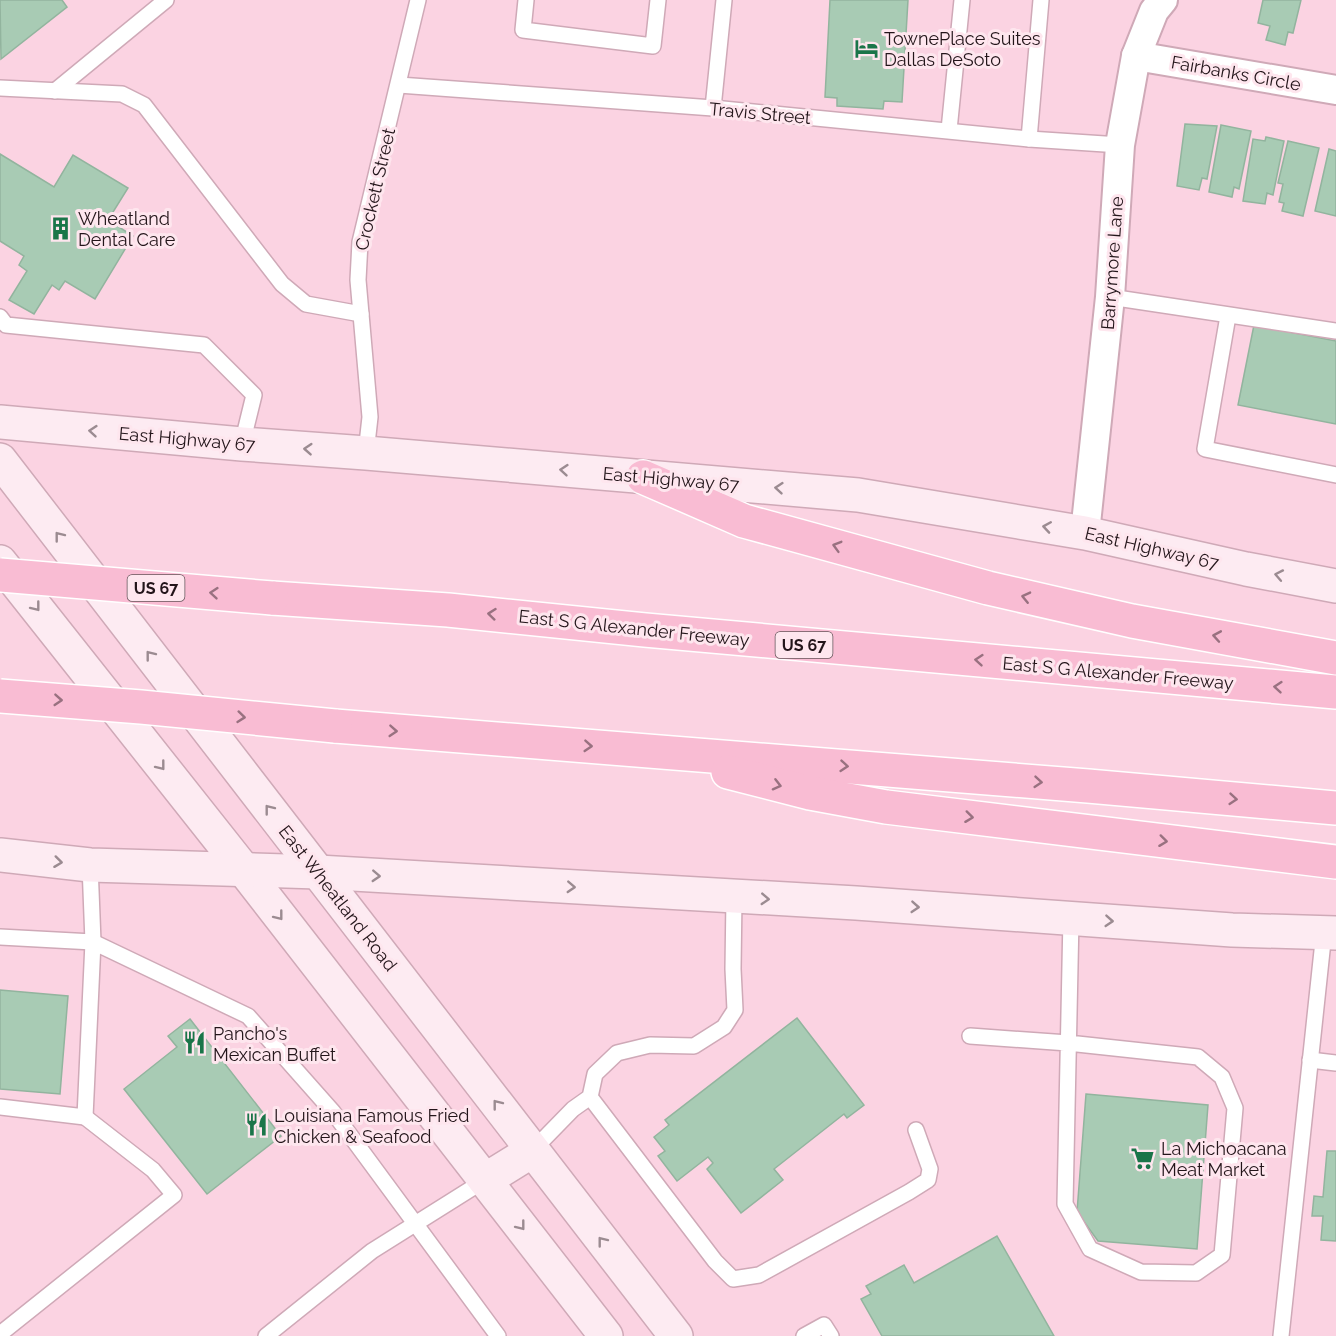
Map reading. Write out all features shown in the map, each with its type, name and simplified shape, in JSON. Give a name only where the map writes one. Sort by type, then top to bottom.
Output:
[{"type":"highway","points":[[643,477],[744,520],[988,588],[1132,621],[1336,658]]},
{"type":"highway","name":"East S G Alexander Freeway","points":[[0,575],[448,610],[669,633],[1336,692]]},
{"type":"highway","points":[[0,696],[335,726],[1336,808]]},
{"type":"highway","points":[[639,750],[810,793],[886,807],[1336,862]]},
{"type":"main road","name":"East Highway 67","points":[[0,422],[858,495],[1085,533],[1246,569],[1336,586]]},
{"type":"main road","name":"East Wheatland Road","points":[[0,460],[676,1336]]},
{"type":"main road","points":[[0,561],[244,870],[606,1336]]},
{"type":"main road","points":[[0,855],[90,865],[318,872],[856,903],[1232,930],[1330,933]]},
{"type":"main road","points":[[485,1180],[532,1150]]},
{"type":"street","name":"Barrymore Lane","points":[[1085,533],[1110,297],[1120,145],[1136,56],[1154,11],[1162,0]]},
{"type":"street","name":"Fairbanks Circle","points":[[1136,56],[1336,90]]},
{"type":"lane","points":[[55,91],[166,0]]},
{"type":"lane","name":"Crockett Street","points":[[366,453],[370,417],[358,280],[360,242],[418,0]]},
{"type":"lane","points":[[526,0],[523,30],[653,46],[658,0]]},
{"type":"lane","points":[[713,108],[724,0]]},
{"type":"lane","points":[[949,130],[962,0]]},
{"type":"lane","points":[[1029,139],[1041,0]]},
{"type":"lane","name":"Travis Street","points":[[399,85],[713,108],[1029,139],[1120,145]]},
{"type":"lane","points":[[0,88],[122,94],[144,105],[282,284],[306,304],[361,314]]},
{"type":"lane","points":[[1110,297],[1336,331]]},
{"type":"lane","points":[[1228,316],[1205,448],[1336,475]]},
{"type":"lane","points":[[0,318],[6,326],[204,345],[254,396],[242,444]]},
{"type":"lane","points":[[85,1117],[93,942],[90,865]]},
{"type":"lane","points":[[532,1150],[573,1109],[590,1097],[595,1074],[617,1053],[650,1045],[694,1046],[724,1027],[735,1010],[734,897]]},
{"type":"lane","points":[[970,1036],[1068,1043],[1198,1057],[1222,1077],[1235,1108],[1221,1255],[1196,1273],[1142,1272],[1090,1249],[1065,1204],[1068,1043],[1071,918]]},
{"type":"lane","points":[[1281,1336],[1310,1060],[1330,933]]},
{"type":"lane","points":[[0,937],[93,942],[248,1016],[333,1112],[498,1336]]},
{"type":"lane","points":[[1310,1060],[1336,1063]]},
{"type":"lane","points":[[590,1097],[715,1261],[733,1279],[759,1275],[909,1192],[928,1179],[930,1169],[916,1130]]},
{"type":"lane","points":[[0,1107],[85,1117],[153,1170],[174,1195],[0,1334]]},
{"type":"lane","points":[[266,1336],[372,1251],[485,1180]]},
{"type":"lane","points":[[804,1336],[824,1325],[831,1336]]},
{"type":"building","points":[[0,0],[62,0],[67,7],[1,59]]},
{"type":"building","name":"TownePlace Suites Dallas DeSoto","points":[[830,0],[908,0],[902,102],[884,101],[883,109],[837,106],[837,98],[825,97]]},
{"type":"building","points":[[1263,0],[1301,0],[1293,33],[1288,32],[1285,45],[1266,40],[1270,26],[1258,23]]},
{"type":"building","points":[[1185,124],[1217,126],[1207,179],[1202,178],[1199,190],[1177,186]]},
{"type":"building","points":[[1221,125],[1251,131],[1239,189],[1234,187],[1232,197],[1209,192]]},
{"type":"building","points":[[1266,137],[1284,141],[1273,195],[1267,193],[1265,204],[1243,201],[1253,139],[1265,141]]},
{"type":"building","points":[[1288,141],[1319,148],[1303,216],[1282,211],[1284,203],[1279,202],[1283,184],[1278,183]]},
{"type":"building","points":[[1329,149],[1336,151],[1336,216],[1315,211]]},
{"type":"building","name":"Wheatland Dental Care","points":[[0,154],[54,187],[73,155],[128,188],[108,220],[133,236],[95,299],[65,281],[59,290],[52,285],[34,314],[9,300],[27,271],[19,265],[24,256],[0,241]]},
{"type":"building","points":[[1254,325],[1336,341],[1336,424],[1238,405]]},
{"type":"building","points":[[0,990],[68,996],[60,1094],[0,1089]]},
{"type":"building","points":[[797,1018],[864,1105],[847,1118],[844,1114],[774,1169],[783,1180],[741,1213],[707,1169],[713,1163],[708,1157],[677,1181],[658,1156],[665,1151],[654,1137],[669,1125],[665,1120]]},
{"type":"building","points":[[190,1019],[281,1136],[207,1194],[124,1089],[177,1047],[168,1036]]},
{"type":"building","name":"La Michoacana Meat Market","points":[[1086,1094],[1208,1105],[1197,1249],[1098,1241],[1077,1212]]},
{"type":"building","points":[[1327,1151],[1336,1151],[1336,1241],[1321,1240],[1323,1216],[1312,1216],[1314,1196],[1323,1197]]},
{"type":"building","points":[[997,1236],[1054,1336],[882,1336],[861,1299],[871,1294],[866,1286],[904,1265],[914,1283]]},
{"type":"place","name":"TownePlace Suites Dallas DeSoto","points":[[866,48]]},
{"type":"place","name":"Wheatland Dental Care","points":[[60,228]]},
{"type":"place","name":"Pancho's Mexican Buffet","points":[[195,1043]]},
{"type":"place","name":"Louisiana Famous Fried Chicken & Seafood","points":[[256,1125]]},
{"type":"place","name":"La Michoacana Meat Market","points":[[1143,1158]]}]
